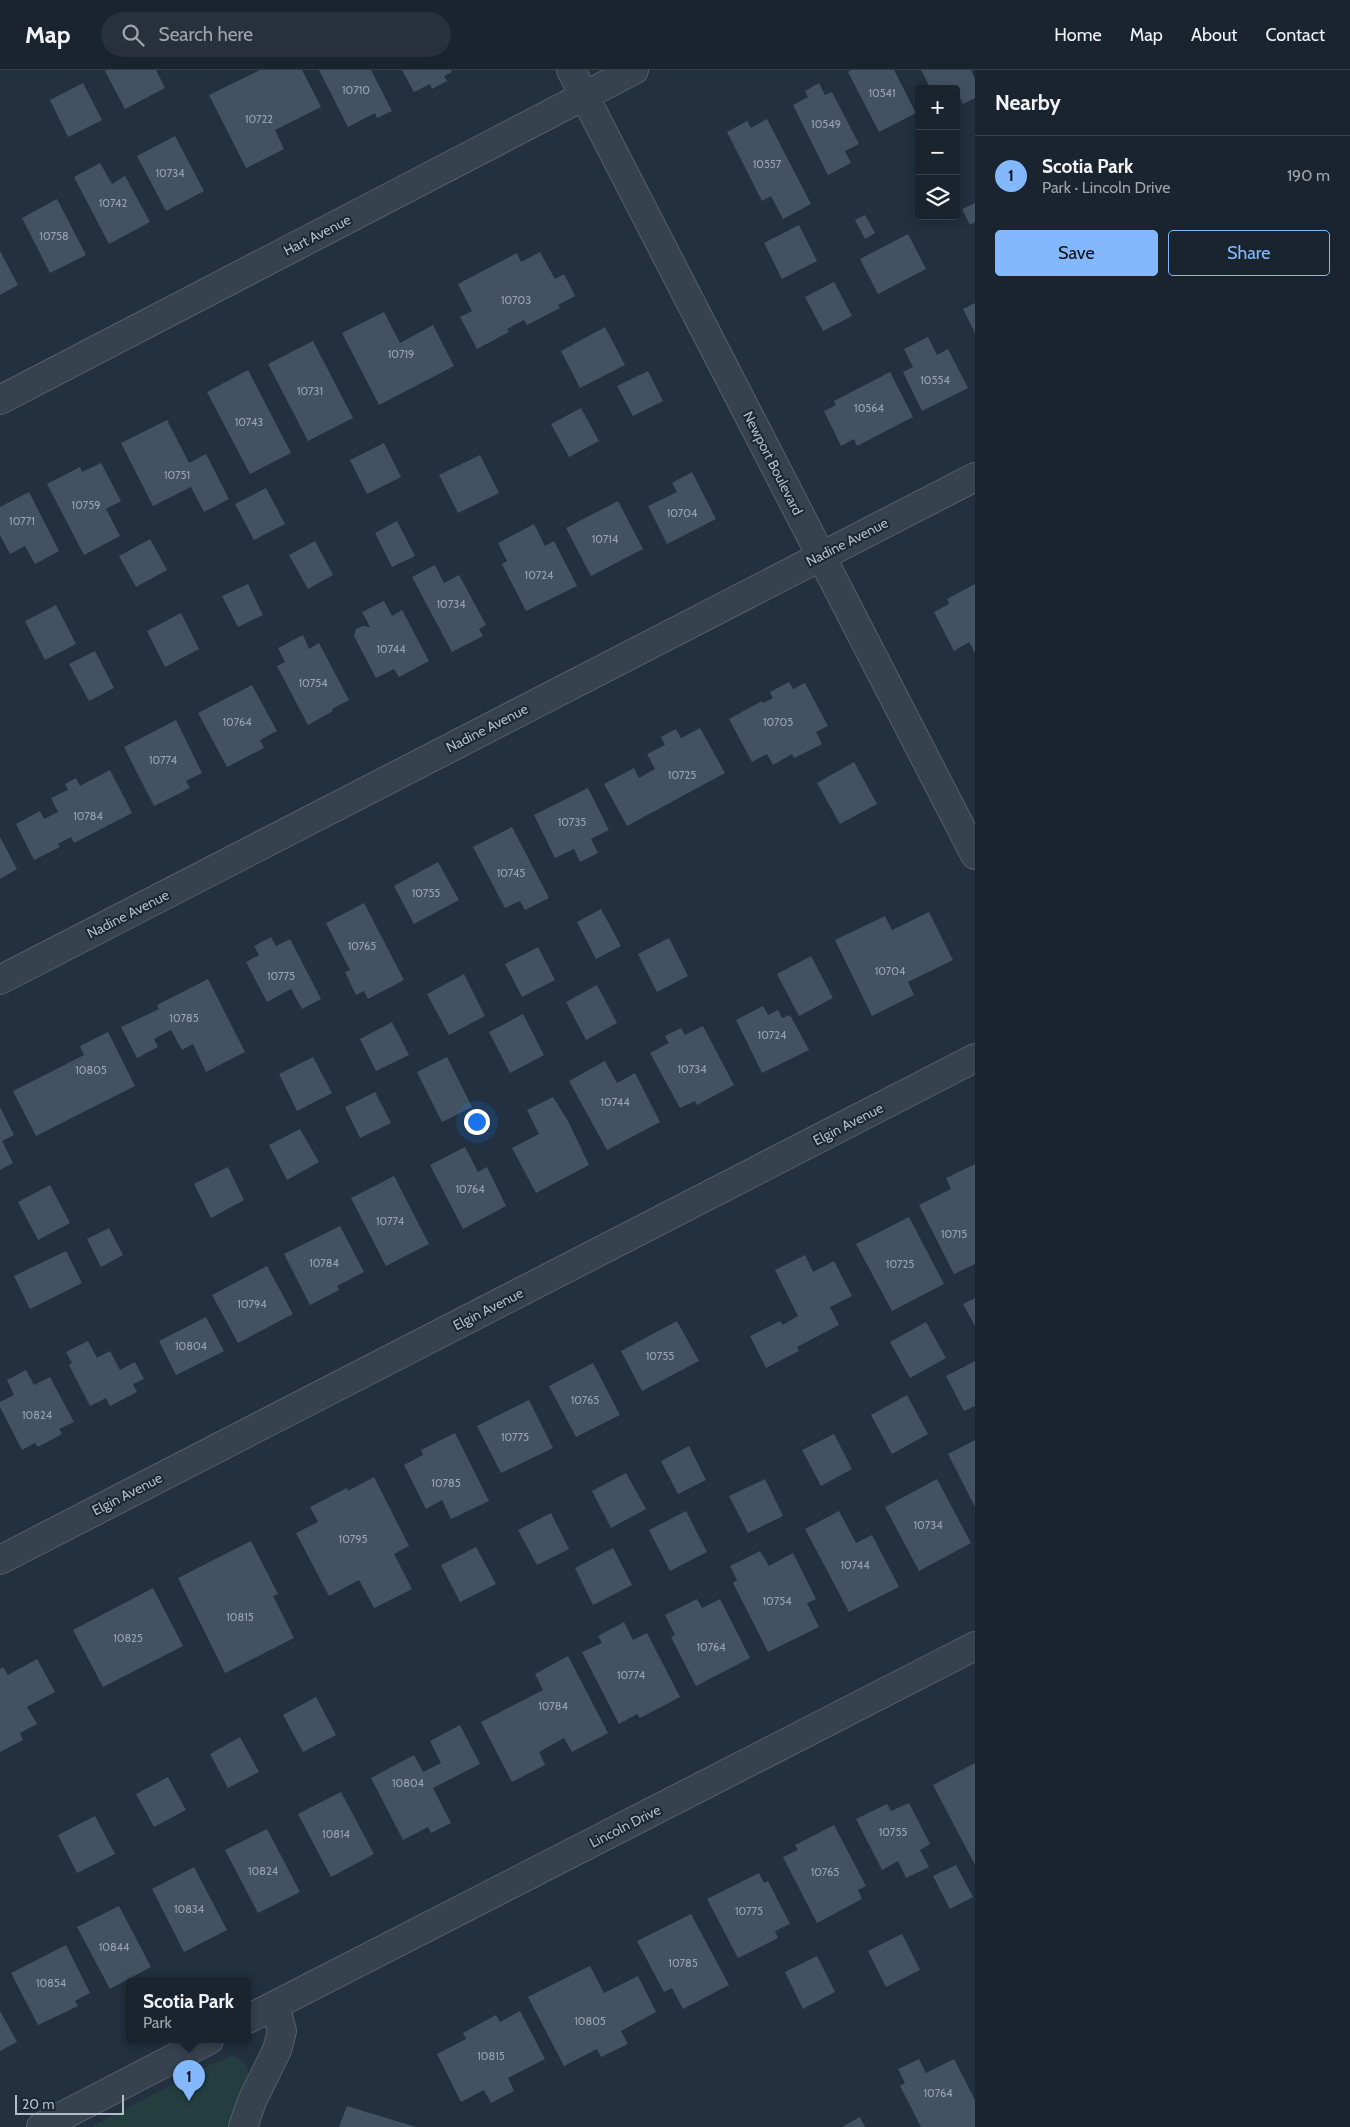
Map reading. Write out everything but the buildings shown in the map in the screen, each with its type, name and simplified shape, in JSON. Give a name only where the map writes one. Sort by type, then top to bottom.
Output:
[{"type":"street","name":"Newport Boulevard","points":[[571,70],[975,855]]},
{"type":"street","name":"Hart Avenue","points":[[0,400],[634,70]]},
{"type":"street","name":"Nadine Avenue","points":[[0,980],[975,476]]},
{"type":"street","name":"Elgin Avenue","points":[[0,1560],[975,1058]]},
{"type":"street","name":"Lincoln Drive","points":[[251,2017],[975,1646]]},
{"type":"street","points":[[242,2127],[252,2101],[277,2050],[282,2031],[275,2005]]},
{"type":"street","points":[[41,2127],[203,2043]]},
{"type":"green space","points":[[232,2056],[245,2063],[248,2076],[230,2127],[90,2127],[210,2065]]},
{"type":"place","name":"Scotia Park","points":[[189,2101]]}]
